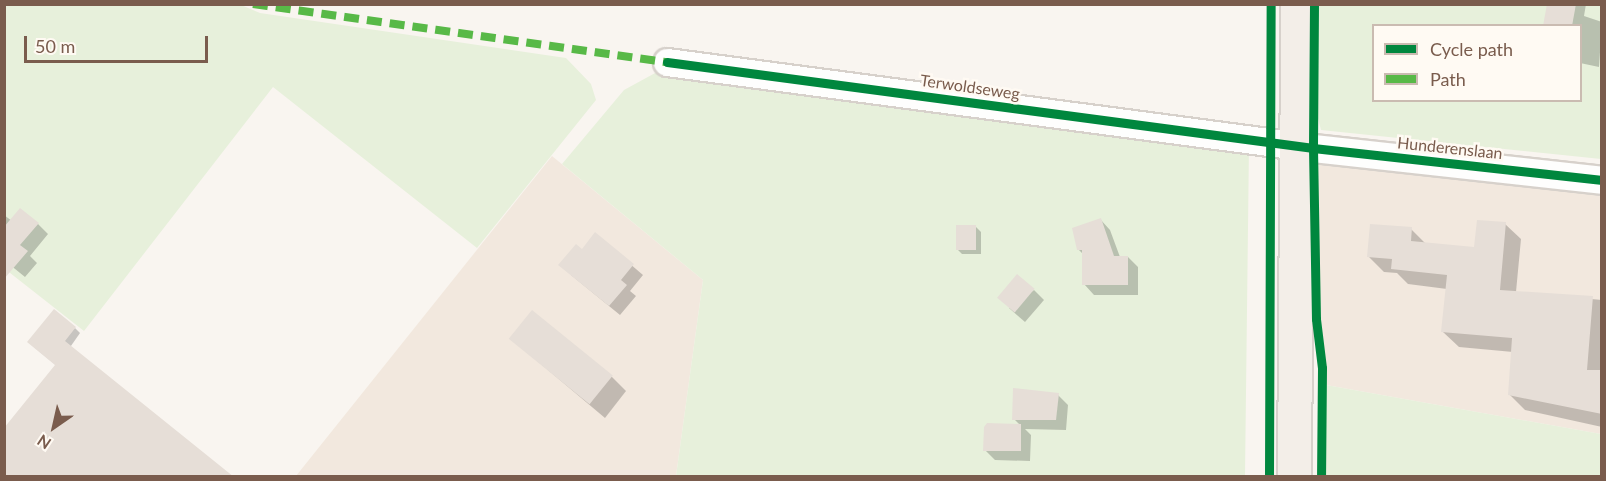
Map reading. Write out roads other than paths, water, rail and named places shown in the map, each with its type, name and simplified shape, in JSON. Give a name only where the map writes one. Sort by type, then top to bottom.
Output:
[{"type":"main road","points":[[1294,477],[1297,4]]},
{"type":"street","name":"Terwoldseweg","points":[[667,62],[1296,146]]},
{"type":"street","name":"Hunderenslaan","points":[[1296,146],[1602,180]]}]
